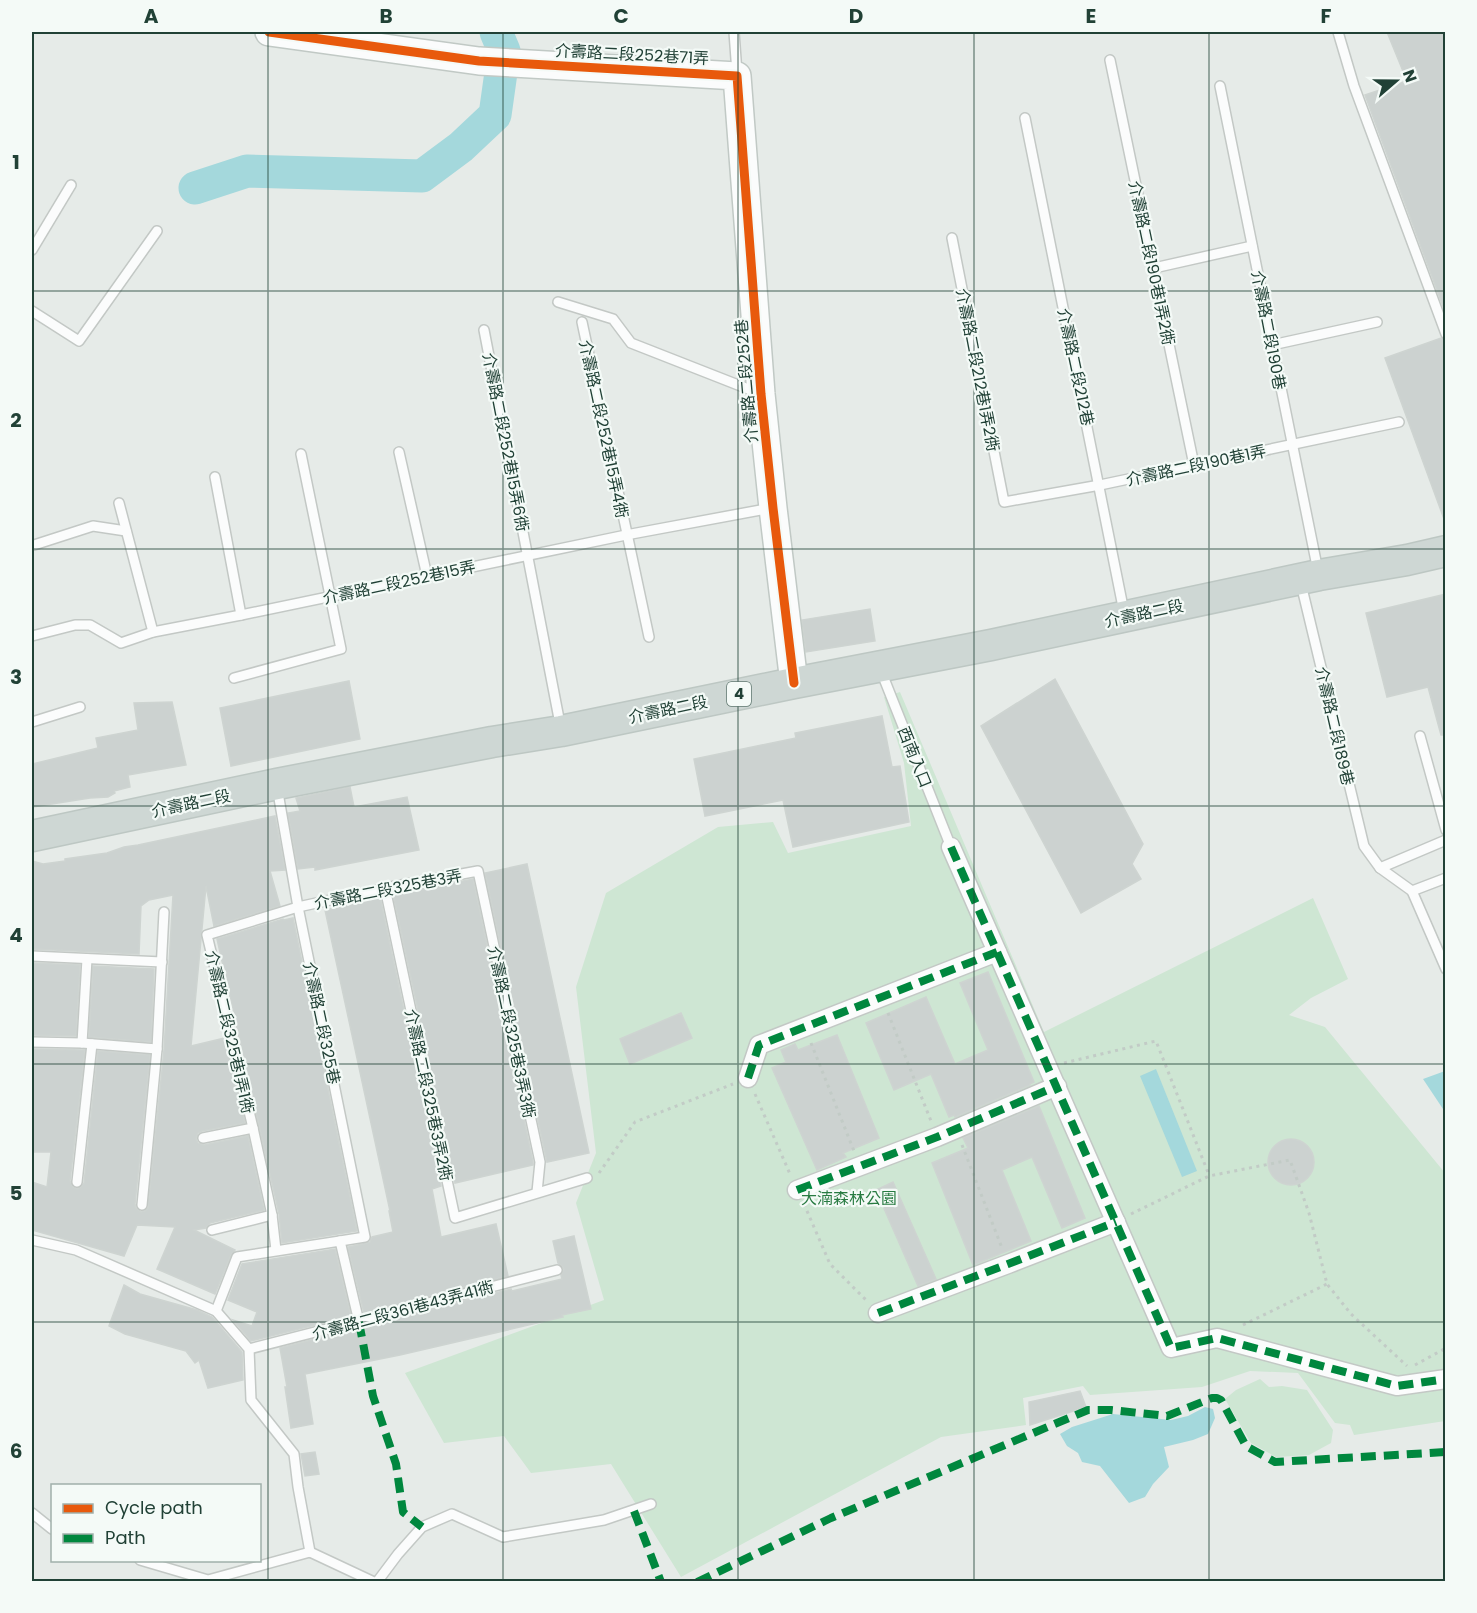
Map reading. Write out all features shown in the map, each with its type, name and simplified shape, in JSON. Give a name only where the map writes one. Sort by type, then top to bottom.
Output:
[{"type":"main road","name":"介壽路二段","points":[[34,833],[492,741],[561,730],[879,667],[1446,551]]},
{"type":"street","name":"介壽路二段252巷71弄","points":[[270,32],[479,61],[737,76]]},
{"type":"street","name":"介壽路二段252巷","points":[[737,76],[761,394],[794,683]]},
{"type":"street","points":[[951,847],[1171,1348],[1217,1338],[1397,1386],[1446,1379]]},
{"type":"street","points":[[748,1078],[759,1045],[998,952]]},
{"type":"street","points":[[797,1190],[956,1130],[1057,1086]]},
{"type":"street","points":[[878,1312],[1116,1222]]},
{"type":"lane","points":[[734,32],[737,76]]},
{"type":"lane","points":[[1338,32],[1354,86],[1446,334]]},
{"type":"lane","name":"介壽路二段190巷1弄2衖","points":[[1110,60],[1194,465]]},
{"type":"lane","name":"介壽路二段190巷","points":[[1220,86],[1292,444],[1310,577]]},
{"type":"lane","name":"介壽路二段212巷","points":[[1025,118],[1125,617]]},
{"type":"lane","points":[[32,250],[71,185]]},
{"type":"lane","points":[[32,311],[79,341],[158,231]]},
{"type":"lane","name":"介壽路二段212巷1弄2衖","points":[[952,238],[1004,502]]},
{"type":"lane","points":[[1154,268],[1252,246]]},
{"type":"lane","points":[[558,302],[613,319],[631,343],[761,394]]},
{"type":"lane","name":"介壽路二段252巷15弄4衖","points":[[582,322],[649,637]]},
{"type":"lane","points":[[1272,345],[1377,322]]},
{"type":"lane","name":"介壽路二段252巷15弄6衖","points":[[484,330],[561,730]]},
{"type":"lane","name":"介壽路二段190巷1弄","points":[[1004,502],[1100,485],[1399,422]]},
{"type":"lane","points":[[399,452],[427,576]]},
{"type":"lane","points":[[234,678],[341,649],[300,454]]},
{"type":"lane","points":[[215,477],[241,615]]},
{"type":"lane","points":[[119,503],[153,632]]},
{"type":"lane","name":"介壽路二段252巷15弄","points":[[32,636],[75,625],[90,625],[121,643],[153,632],[626,535],[773,508]]},
{"type":"lane","points":[[34,545],[93,526],[126,531]]},
{"type":"lane","name":"介壽路二段189巷","points":[[1310,577],[1364,846],[1380,868]]},
{"type":"lane","name":"西南入口","points":[[879,667],[951,847]]},
{"type":"lane","points":[[32,722],[80,707]]},
{"type":"lane","points":[[1420,736],[1446,830]]},
{"type":"lane","name":"介壽路二段325巷","points":[[277,784],[298,907],[365,1237],[340,1241]]},
{"type":"lane","points":[[1380,868],[1446,840]]},
{"type":"lane","points":[[1380,868],[1412,891],[1446,969]]},
{"type":"lane","name":"介壽路二段325巷3弄","points":[[207,935],[298,907],[478,871]]},
{"type":"lane","name":"介壽路二段325巷3弄3衖","points":[[478,871],[540,1162],[537,1192]]},
{"type":"lane","points":[[1412,891],[1446,878]]},
{"type":"lane","name":"介壽路二段325巷3弄2衖","points":[[385,888],[456,1218],[537,1192]]},
{"type":"lane","points":[[142,1204],[158,1049],[164,912]]},
{"type":"lane","name":"介壽路二段325巷1弄1衖","points":[[207,935],[253,1128],[272,1215],[276,1250]]},
{"type":"lane","points":[[32,956],[162,962]]},
{"type":"lane","points":[[77,1182],[87,1044],[87,958]]},
{"type":"lane","points":[[32,1042],[158,1049]]},
{"type":"lane","name":"介壽路二段325巷1弄1衖","points":[[203,1138],[253,1128]]},
{"type":"lane","points":[[537,1192],[586,1178]]},
{"type":"lane","points":[[212,1230],[272,1215]]},
{"type":"lane","points":[[32,1240],[76,1250],[216,1311],[249,1349],[251,1400],[294,1454],[297,1487],[310,1552]]},
{"type":"lane","points":[[216,1311],[237,1257],[340,1241],[358,1322]]},
{"type":"lane","name":"介壽路二段361巷43弄41衖","points":[[249,1349],[558,1270]]},
{"type":"lane","points":[[147,1562],[208,1580],[310,1552],[376,1581],[422,1527],[452,1514],[503,1537],[604,1520],[651,1504]]},
{"type":"lane","points":[[32,1513],[51,1528]]},
{"type":"path","points":[[882,997],[937,1137]]},
{"type":"path","points":[[804,1027],[859,1166]]},
{"type":"path","points":[[1048,1067],[1156,1041],[1209,1176]]},
{"type":"path","points":[[586,1178],[598,1174],[635,1122],[748,1078],[830,1264],[878,1312]]},
{"type":"path","points":[[956,1130],[1008,1264]]},
{"type":"path","points":[[1116,1222],[1209,1176],[1290,1160],[1309,1213],[1327,1284],[1351,1314],[1409,1368]]},
{"type":"path","points":[[1217,1338],[1327,1284]]},
{"type":"green space","name":"大湳森林公園","points":[[900,692],[1044,1032],[1313,898],[1348,979],[1311,998],[1289,1015],[1325,1027],[1445,1173],[1445,1421],[1354,1435],[1350,1425],[1335,1423],[1298,1373],[1250,1371],[1202,1387],[1090,1395],[1083,1386],[1023,1398],[1026,1425],[941,1437],[681,1577],[611,1464],[531,1473],[504,1436],[444,1443],[405,1373],[604,1300],[576,1203],[596,1153],[576,987],[606,893],[718,827],[773,822],[788,853],[911,826],[904,763],[884,697]]},
{"type":"green space","points":[[1260,1379],[1269,1387],[1282,1386],[1307,1390],[1333,1430],[1331,1443],[1309,1455],[1276,1457],[1251,1443],[1225,1399],[1236,1390]]},
{"type":"water","points":[[1156,1069],[1197,1171],[1182,1177],[1140,1076]]},
{"type":"water","points":[[1446,1071],[1445,1112],[1423,1079]]},
{"type":"water","points":[[1205,1407],[1213,1409],[1215,1418],[1208,1434],[1164,1447],[1169,1467],[1153,1484],[1145,1497],[1129,1503],[1100,1466],[1082,1462],[1078,1453],[1067,1446],[1060,1434],[1072,1427],[1113,1414],[1171,1420],[1188,1416]]},
{"type":"building","points":[[1387,32],[1446,32],[1446,309],[1444,309],[1365,95],[1407,81]]},
{"type":"building","points":[[1441,338],[1446,341],[1446,519],[1444,519],[1385,358]]},
{"type":"building","points":[[1446,594],[1446,735],[1441,735],[1428,687],[1387,697],[1366,613]]},
{"type":"building","points":[[870,609],[875,641],[806,652],[802,620]]},
{"type":"building","points":[[1055,679],[1143,844],[1132,864],[1141,879],[1081,913],[981,726]]},
{"type":"building","points":[[349,681],[360,739],[231,766],[220,708]]},
{"type":"building","points":[[172,702],[186,765],[128,775],[130,787],[114,791],[115,793],[108,797],[32,807],[32,764],[98,748],[96,738],[138,730],[134,703]]},
{"type":"building","points":[[882,716],[892,767],[900,766],[909,822],[793,847],[783,800],[705,816],[694,759],[796,738],[795,733]]},
{"type":"building","points":[[350,787],[354,807],[407,797],[419,850],[315,870],[315,867],[298,869],[288,813],[300,811],[296,798]]},
{"type":"building","points":[[275,816],[285,870],[270,871],[280,906],[214,926],[206,886],[191,1046],[225,1038],[245,1123],[202,1131],[198,1133],[196,1139],[198,1143],[204,1145],[248,1136],[264,1210],[210,1223],[206,1228],[194,1230],[235,1250],[215,1294],[157,1269],[175,1227],[137,1225],[124,1256],[32,1230],[32,1182],[47,1187],[51,1152],[32,1152],[32,1049],[85,1050],[70,1181],[77,1189],[84,1183],[98,1051],[150,1055],[135,1204],[141,1212],[148,1208],[164,1050],[173,895],[149,900],[141,906],[139,954],[32,949],[32,861],[43,864],[65,861],[65,859],[107,853],[124,847]]},
{"type":"building","points":[[527,864],[589,1153],[547,1162],[485,873]]},
{"type":"building","points":[[473,879],[533,1165],[455,1183],[393,894]]},
{"type":"building","points":[[380,897],[441,1186],[432,1189],[441,1237],[496,1224],[508,1276],[364,1313],[348,1247],[370,1242],[372,1237],[393,1232],[325,910]]},
{"type":"building","points":[[293,918],[357,1231],[282,1243],[279,1214],[217,939]]},
{"type":"building","points":[[32,963],[80,965],[76,1036],[32,1035]]},
{"type":"building","points":[[93,966],[154,969],[151,1042],[89,1037]]},
{"type":"building","points":[[988,972],[1034,1082],[955,1117],[954,1115],[949,1117],[931,1074],[894,1090],[866,1023],[926,997],[955,1064],[988,1050],[960,983]]},
{"type":"building","points":[[681,1013],[692,1038],[630,1064],[620,1039]]},
{"type":"building","points":[[837,1035],[879,1138],[843,1153],[846,1157],[817,1170],[772,1068],[786,1062],[781,1050],[795,1044],[798,1050]]},
{"type":"building","points":[[1039,1106],[1085,1218],[1062,1228],[1032,1157],[1002,1170],[1031,1241],[973,1265],[932,1163],[968,1148],[963,1138]]},
{"type":"building","points":[[1291,1139],[1307,1146],[1314,1162],[1307,1178],[1291,1185],[1275,1178],[1268,1162],[1275,1146]]},
{"type":"building","points":[[893,1182],[936,1279],[918,1286],[876,1190]]},
{"type":"building","points":[[574,1236],[591,1309],[400,1355],[305,1374],[313,1424],[291,1428],[280,1348],[511,1289],[512,1291],[562,1279],[564,1269],[558,1263],[553,1241]]},
{"type":"building","points":[[335,1249],[351,1316],[251,1341],[233,1320],[252,1326],[257,1312],[228,1300],[242,1264]]},
{"type":"building","points":[[124,1285],[140,1294],[197,1310],[212,1317],[242,1352],[243,1380],[208,1388],[199,1360],[195,1363],[186,1351],[125,1334],[109,1326]]},
{"type":"building","points":[[1080,1391],[1086,1407],[1030,1425],[1029,1402]]},
{"type":"building","points":[[315,1452],[319,1474],[305,1476],[301,1454]]},
{"type":"waterway","points":[[195,188],[247,171],[422,176],[461,147],[495,115],[504,51],[496,32]]},
{"type":"marked path","points":[[951,847],[1171,1348],[1217,1338],[1397,1386],[1446,1379]]},
{"type":"marked path","points":[[748,1078],[759,1045],[997,952]]},
{"type":"marked path","points":[[797,1190],[937,1137],[1057,1086]]},
{"type":"marked path","points":[[878,1313],[1116,1222]]},
{"type":"marked path","points":[[359,1322],[373,1396],[396,1464],[403,1512],[422,1527]]},
{"type":"marked path","points":[[697,1582],[831,1518],[1088,1410],[1167,1416],[1217,1398],[1221,1400],[1246,1446],[1275,1462],[1446,1452]]},
{"type":"marked path","points":[[634,1511],[661,1582]]},
{"type":"cycle path","points":[[269,32],[479,61],[737,76],[761,394],[794,683]]}]
